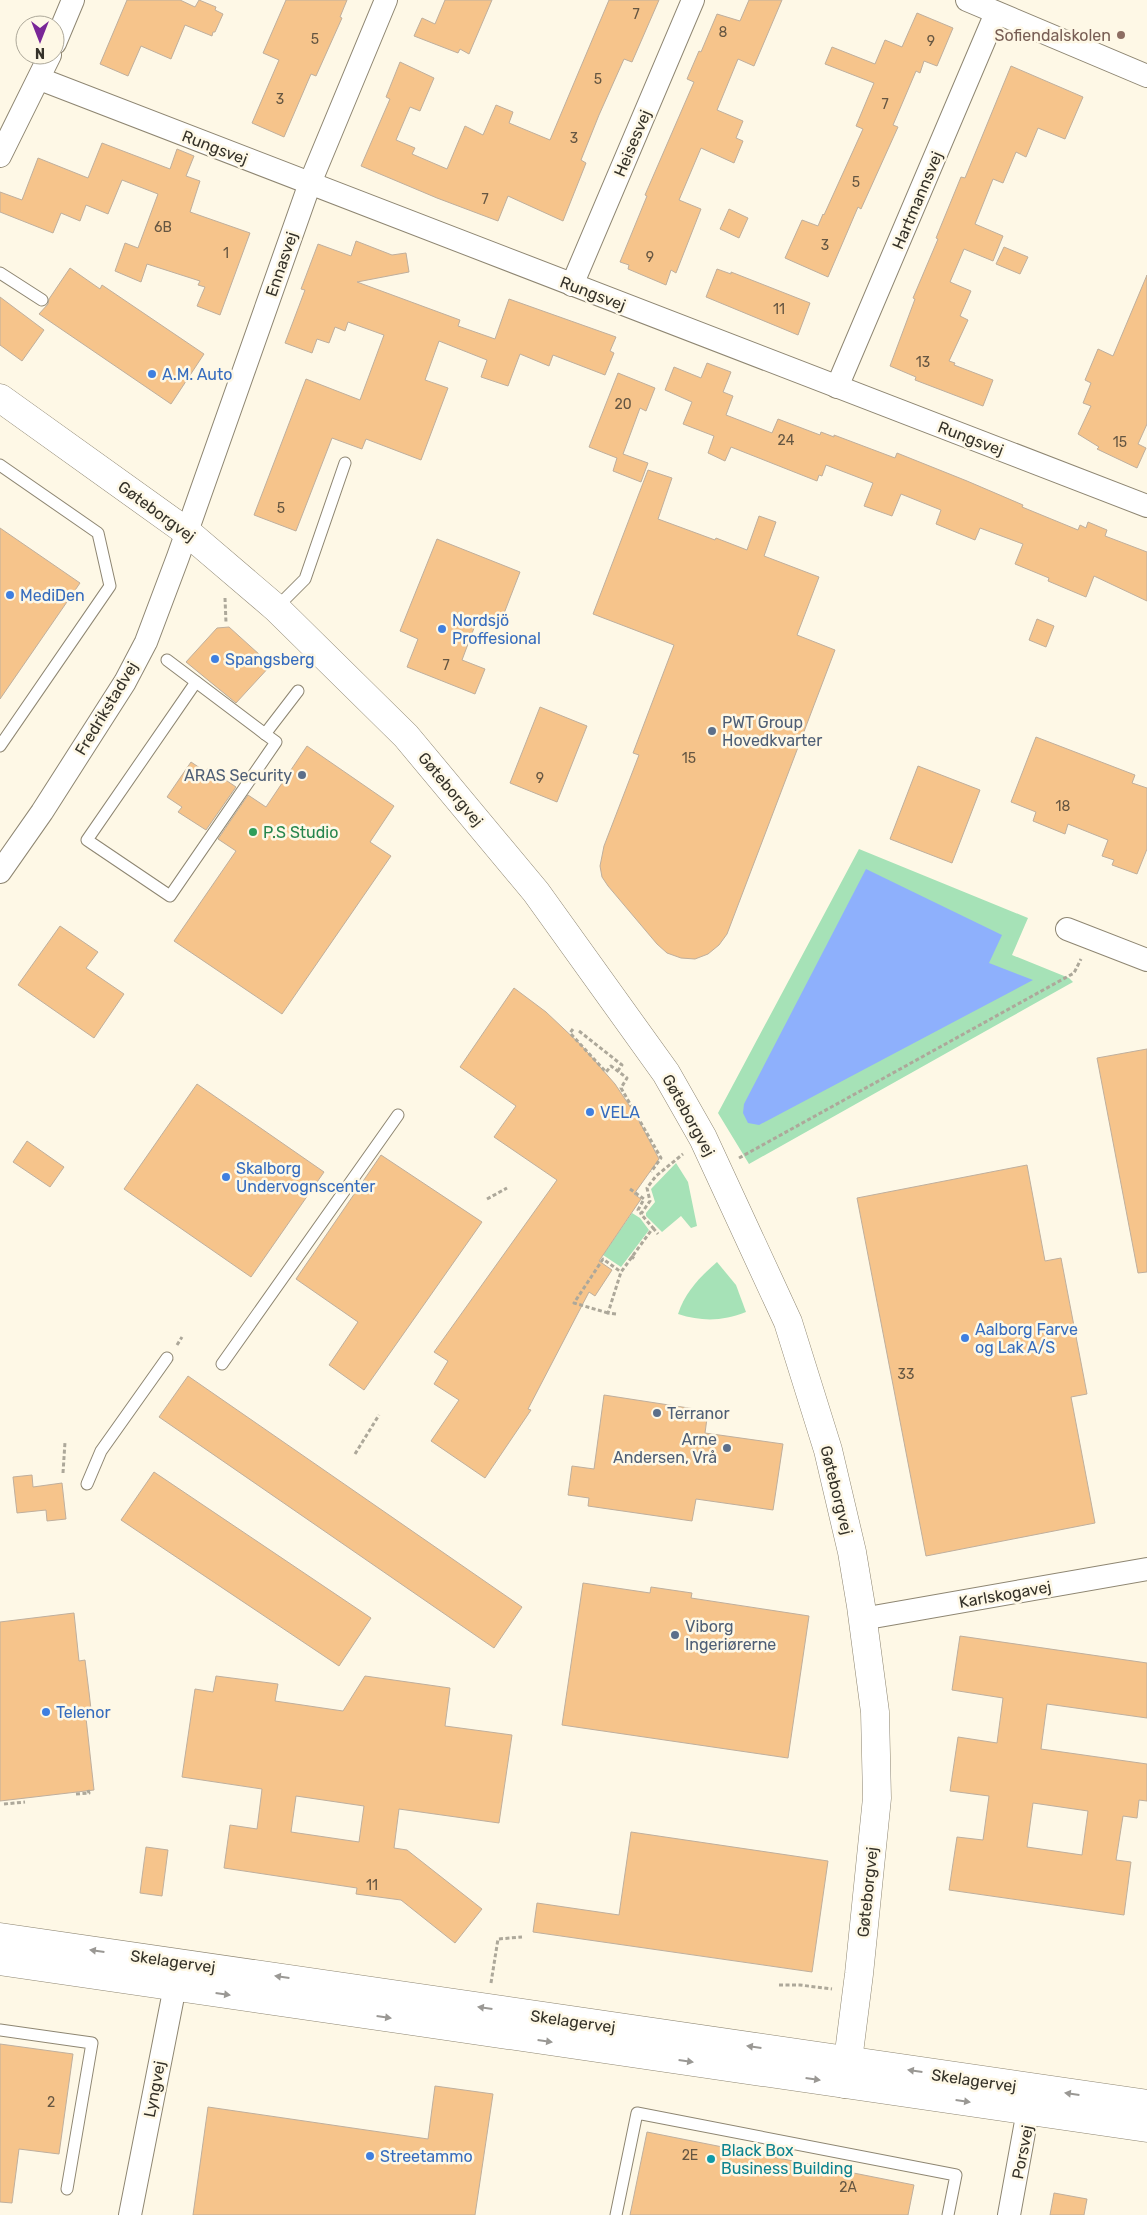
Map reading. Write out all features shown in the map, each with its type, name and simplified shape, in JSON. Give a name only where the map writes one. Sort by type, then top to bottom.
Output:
[{"type":"street","points":[[65,19],[73,0]]},
{"type":"street","name":"Ennasvej","points":[[187,532],[310,183],[386,0]]},
{"type":"street","name":"Heisesvej","points":[[572,285],[693,0]]},
{"type":"street","points":[[968,0],[1147,76]]},
{"type":"street","name":"Hartmannsvej","points":[[837,387],[996,12]]},
{"type":"street","points":[[0,156],[46,65]]},
{"type":"street","name":"Rungsvej","points":[[40,79],[1147,506]]},
{"type":"street","name":"Gøteborgvej","points":[[0,398],[187,532],[276,608],[406,736],[521,872],[666,1073],[719,1169],[788,1322],[828,1450],[852,1552],[862,1619],[875,1712],[877,1798],[847,2072]]},
{"type":"street","name":"Fredrikstadvej","points":[[0,872],[43,810],[125,682],[146,642],[187,532]]},
{"type":"street","points":[[1067,929],[1147,960]]},
{"type":"street","name":"Karlskogavej","points":[[862,1619],[1147,1569]]},
{"type":"street","name":"Skelagervej","points":[[0,1937],[178,1974],[1031,2099],[1147,2128]]},
{"type":"street","name":"Skelagervej","points":[[0,1961],[178,1974],[487,2008],[847,2072]]},
{"type":"street","name":"Lyngvej","points":[[130,2215],[178,1974]]},
{"type":"street","name":"Skelagervej","points":[[1031,2099],[1147,2104]]},
{"type":"street","name":"Porsvej","points":[[1009,2215],[1031,2099]]},
{"type":"lane","points":[[0,273],[42,300]]},
{"type":"lane","points":[[276,608],[305,579],[345,463]]},
{"type":"lane","points":[[0,465],[98,534],[110,586],[0,746]]},
{"type":"lane","points":[[167,660],[276,742],[170,896],[87,840],[196,682]]},
{"type":"lane","points":[[265,734],[298,691]]},
{"type":"lane","points":[[222,1364],[398,1115]]},
{"type":"lane","points":[[88,1484],[101,1451],[167,1358]]},
{"type":"lane","points":[[0,2030],[92,2043],[67,2189]]},
{"type":"lane","points":[[616,2215],[637,2113],[956,2175],[948,2215]]},
{"type":"path","points":[[225,594],[226,623]]},
{"type":"path","points":[[719,1169],[1074,973],[1091,938]]},
{"type":"path","points":[[573,1029],[570,1033],[606,1072],[611,1066],[627,1078],[621,1088],[661,1158],[651,1172],[656,1176]]},
{"type":"path","points":[[579,1031],[622,1065],[617,1072]]},
{"type":"path","points":[[641,1214],[650,1201],[647,1188],[656,1176],[703,1138]]},
{"type":"path","points":[[487,1199],[507,1188]]},
{"type":"path","points":[[630,1189],[644,1199],[638,1210],[658,1234]]},
{"type":"path","points":[[608,1313],[621,1272],[653,1228]]},
{"type":"path","points":[[631,1256],[636,1260]]},
{"type":"path","points":[[616,1314],[574,1303],[603,1259],[621,1272]]},
{"type":"path","points":[[354,1454],[379,1415]]},
{"type":"path","points":[[63,1473],[65,1442]]},
{"type":"path","points":[[76,1794],[89,1793],[88,1790]]},
{"type":"path","points":[[4,1804],[25,1802]]},
{"type":"path","points":[[487,2008],[498,1939],[522,1937]]},
{"type":"path","points":[[779,1985],[800,1985],[857,1993]]},
{"type":"green space","points":[[859,849],[1028,918],[1012,955],[1069,978],[1073,982],[749,1164],[718,1113]]},
{"type":"green space","points":[[676,1163],[688,1182],[697,1226],[691,1228],[681,1216],[662,1232],[646,1216],[646,1213],[655,1202],[651,1189]]},
{"type":"green space","points":[[632,1213],[640,1218],[649,1230],[621,1267],[603,1255]]},
{"type":"green space","points":[[717,1262],[736,1285],[746,1312],[721,1319],[704,1319],[678,1314],[694,1285]]},
{"type":"water","points":[[866,869],[1002,935],[989,963],[1033,980],[759,1125],[748,1123],[743,1113],[744,1104]]},
{"type":"building","points":[[127,0],[180,0],[195,7],[199,0],[216,7],[215,10],[223,14],[212,36],[185,25],[171,59],[141,46],[128,76],[100,64]]},
{"type":"building","points":[[286,0],[347,0],[340,17],[342,18],[316,76],[311,74],[284,137],[252,123],[279,60],[263,53]]},
{"type":"building","points":[[445,0],[492,0],[469,54],[460,49],[458,53],[414,36],[422,18],[435,24]]},
{"type":"building","points":[[609,0],[659,0],[632,62],[624,59],[599,115],[581,160],[586,163],[563,221],[508,196],[498,221],[361,166],[390,99],[386,97],[400,62],[434,78],[420,111],[410,107],[396,140],[415,148],[412,154],[447,169],[465,126],[483,135],[496,105],[513,112],[509,123],[550,140]]},
{"type":"building","points":[[749,0],[782,0],[754,66],[738,59],[717,110],[743,121],[736,138],[743,141],[734,163],[701,148],[679,200],[701,209],[676,273],[671,270],[666,285],[628,269],[629,265],[620,262],[647,196],[645,195],[694,82],[687,79],[717,14],[740,21]]},
{"type":"building","points":[[917,13],[953,28],[937,66],[924,61],[920,73],[916,71],[893,125],[898,127],[861,209],[858,207],[828,277],[785,258],[802,220],[818,226],[824,215],[863,129],[856,126],[874,83],[825,64],[832,47],[875,64],[885,40],[902,47]]},
{"type":"building","points":[[1011,66],[1083,97],[1065,139],[1038,128],[1026,157],[1016,152],[1003,183],[993,179],[975,224],[1003,236],[993,261],[964,249],[950,282],[971,291],[960,316],[968,320],[949,361],[955,363],[954,365],[993,380],[983,406],[915,380],[916,377],[890,366],[915,299],[913,298],[938,239],[936,238],[961,177],[965,178]]},
{"type":"building","points":[[102,143],[170,169],[177,149],[194,156],[186,176],[200,181],[190,212],[250,233],[220,315],[197,306],[205,287],[198,285],[200,281],[147,264],[141,282],[115,271],[125,243],[138,248],[158,194],[122,180],[108,214],[86,205],[80,221],[61,213],[53,233],[0,212],[0,192],[22,200],[38,158],[88,178]]},
{"type":"building","points":[[729,209],[748,218],[739,238],[720,229]]},
{"type":"building","points":[[356,241],[392,255],[406,253],[409,272],[357,282],[460,320],[458,326],[495,339],[509,299],[616,337],[610,351],[614,353],[605,375],[553,355],[549,366],[520,354],[508,386],[481,377],[487,360],[439,341],[425,380],[448,388],[421,460],[366,439],[362,449],[332,438],[296,531],[254,515],[306,379],[360,400],[384,335],[348,322],[345,331],[335,327],[329,343],[317,339],[312,353],[285,343],[305,290],[301,289],[318,244],[351,256]]},
{"type":"building","points":[[1004,247],[1028,257],[1020,274],[996,264]]},
{"type":"building","points":[[70,268],[100,289],[102,285],[204,354],[171,404],[39,314],[48,304],[49,299]]},
{"type":"building","points":[[717,269],[731,274],[731,272],[810,303],[798,335],[706,297]]},
{"type":"building","points":[[1147,275],[1147,424],[1138,444],[1146,448],[1137,468],[1097,449],[1099,447],[1078,434],[1091,406],[1083,403],[1091,383],[1085,380],[1098,349],[1113,356]]},
{"type":"building","points":[[0,297],[44,330],[22,361],[0,345]]},
{"type":"building","points":[[707,363],[731,372],[723,392],[733,396],[726,415],[772,433],[778,419],[820,435],[821,432],[834,437],[834,435],[895,458],[897,453],[967,481],[1023,505],[1022,507],[1078,530],[1080,525],[1086,528],[1088,522],[1107,530],[1105,536],[1147,552],[1147,601],[1094,576],[1086,597],[1048,581],[1049,578],[1015,564],[1023,544],[980,528],[975,540],[936,524],[941,510],[901,494],[892,516],[864,506],[873,483],[826,465],[822,476],[819,475],[817,481],[731,447],[725,461],[708,453],[714,436],[683,424],[692,402],[665,390],[674,367],[701,378]]},
{"type":"building","points":[[618,373],[655,388],[646,411],[640,408],[623,454],[648,463],[641,482],[613,471],[617,458],[589,447]]},
{"type":"building","points":[[648,470],[672,478],[658,519],[747,550],[759,516],[776,522],[764,556],[819,577],[797,635],[835,650],[727,934],[719,945],[708,954],[695,959],[681,958],[667,953],[657,944],[608,886],[602,877],[600,866],[604,846],[639,755],[633,753],[674,645],[593,614]]},
{"type":"building","points":[[0,528],[80,583],[0,699]]},
{"type":"building","points":[[437,539],[520,572],[498,629],[477,620],[462,660],[485,669],[475,694],[407,667],[418,639],[400,631]]},
{"type":"building","points":[[1037,619],[1054,626],[1046,647],[1029,640]]},
{"type":"building","points":[[229,627],[271,665],[236,703],[186,662],[217,628]]},
{"type":"building","points":[[540,707],[587,726],[557,802],[510,783]]},
{"type":"building","points":[[1036,737],[1135,775],[1132,783],[1147,788],[1147,849],[1137,874],[1112,865],[1114,860],[1102,856],[1108,840],[1068,824],[1065,834],[1033,821],[1036,812],[1011,802]]},
{"type":"building","points":[[307,746],[394,806],[370,842],[391,856],[282,1014],[174,941],[236,851],[218,839],[248,795],[266,807]]},
{"type":"building","points":[[191,762],[206,772],[208,768],[236,787],[206,830],[178,812],[182,807],[167,797]]},
{"type":"building","points":[[918,766],[980,790],[952,863],[890,839]]},
{"type":"building","points":[[60,926],[98,952],[86,968],[124,994],[94,1038],[18,985]]},
{"type":"building","points":[[514,988],[546,1012],[581,1045],[615,1084],[637,1117],[659,1159],[634,1194],[641,1199],[599,1261],[612,1270],[595,1296],[589,1292],[528,1409],[531,1410],[485,1478],[431,1441],[459,1400],[434,1384],[448,1361],[434,1352],[557,1180],[494,1137],[516,1106],[460,1067]]},
{"type":"building","points":[[1147,1049],[1147,1272],[1138,1273],[1097,1058]]},
{"type":"building","points":[[197,1084],[324,1172],[251,1277],[124,1189]]},
{"type":"building","points":[[27,1141],[64,1167],[50,1187],[13,1162]]},
{"type":"building","points":[[381,1155],[482,1222],[364,1390],[329,1365],[358,1322],[296,1279]]},
{"type":"building","points":[[1027,1165],[1045,1261],[1061,1258],[1087,1394],[1071,1397],[1095,1523],[926,1556],[857,1198]]},
{"type":"building","points":[[188,1376],[522,1607],[494,1648],[159,1417]]},
{"type":"building","points":[[604,1395],[708,1411],[705,1433],[783,1444],[773,1510],[696,1499],[692,1521],[588,1506],[589,1498],[568,1495],[572,1466],[594,1469]]},
{"type":"building","points":[[154,1472],[371,1618],[339,1666],[121,1520]]},
{"type":"building","points":[[32,1475],[33,1487],[62,1483],[66,1519],[47,1521],[46,1510],[17,1513],[13,1477]]},
{"type":"building","points":[[583,1583],[650,1593],[651,1587],[692,1593],[691,1598],[809,1616],[788,1758],[562,1725]]},
{"type":"building","name":"Telenor","points":[[74,1613],[79,1661],[85,1660],[92,1718],[86,1718],[94,1790],[0,1801],[0,1622]]},
{"type":"building","points":[[960,1636],[1147,1663],[1147,1718],[1047,1704],[1041,1749],[1147,1764],[1147,1801],[1139,1800],[1137,1818],[1123,1816],[1116,1860],[1131,1862],[1124,1915],[949,1890],[957,1837],[983,1840],[989,1796],[950,1791],[958,1737],[997,1743],[1003,1698],[952,1690]],"holes":[[[1033,1803],[1088,1811],[1082,1855],[1027,1847]]]},
{"type":"building","points":[[216,1676],[278,1684],[275,1701],[343,1711],[365,1676],[450,1688],[445,1726],[512,1735],[499,1823],[399,1809],[394,1848],[407,1850],[482,1909],[455,1943],[401,1900],[356,1894],[357,1888],[224,1868],[230,1825],[257,1829],[262,1789],[182,1777],[195,1689],[213,1692]],"holes":[[[296,1796],[364,1806],[359,1842],[291,1832]]]},
{"type":"building","points":[[631,1832],[828,1861],[812,1972],[533,1932],[537,1903],[619,1915]]},
{"type":"building","points":[[146,1847],[168,1850],[162,1896],[140,1893]]},
{"type":"building","points":[[0,2044],[73,2054],[59,2154],[19,2149],[12,2203],[0,2202]]},
{"type":"building","points":[[435,2086],[493,2094],[475,2215],[193,2215],[208,2107],[428,2139]]},
{"type":"building","name":"Black Box Business Building","points":[[647,2132],[914,2185],[908,2215],[630,2215]]},
{"type":"building","points":[[1054,2193],[1087,2199],[1084,2215],[1050,2215]]},
{"type":"place","name":"Sofiendalskolen","points":[[1121,35]]},
{"type":"place","name":"A.M. Auto","points":[[152,374]]},
{"type":"place","name":"MediDen","points":[[10,595]]},
{"type":"place","name":"Nordsjö Proffesional","points":[[442,629]]},
{"type":"place","name":"Spangsberg","points":[[215,659]]},
{"type":"place","name":"PWT Group Hovedkvarter","points":[[712,731]]},
{"type":"place","name":"ARAS Security","points":[[302,775]]},
{"type":"place","name":"P.S Studio","points":[[253,832]]},
{"type":"place","name":"VELA","points":[[590,1112]]},
{"type":"place","name":"Skalborg Undervognscenter","points":[[226,1177]]},
{"type":"place","name":"Aalborg Farve og Lak A/S","points":[[965,1338]]},
{"type":"place","name":"Terranor","points":[[657,1413]]},
{"type":"place","name":"Arne Andersen, Vrå","points":[[727,1448]]},
{"type":"place","name":"Viborg Ingeriørerne","points":[[675,1635]]},
{"type":"place","name":"Telenor","points":[[46,1712]]},
{"type":"place","name":"Streetammo","points":[[370,2156]]},
{"type":"place","name":"Black Box Business Building","points":[[711,2159]]}]
